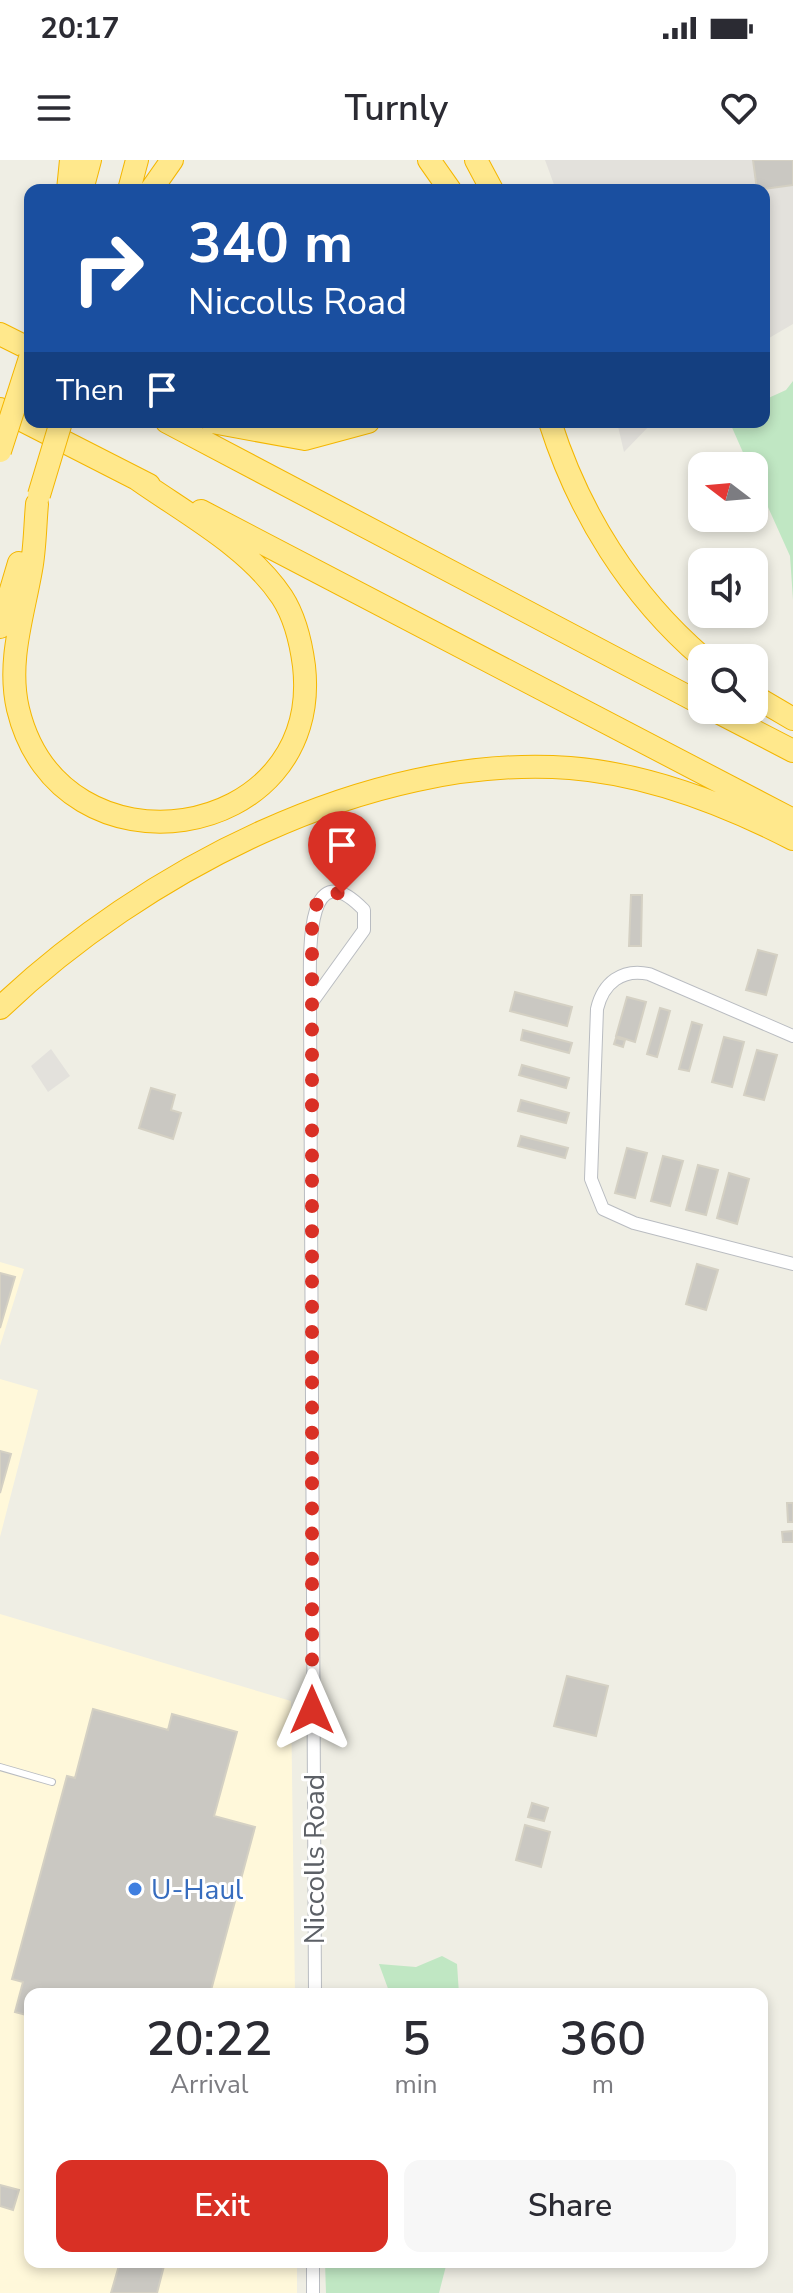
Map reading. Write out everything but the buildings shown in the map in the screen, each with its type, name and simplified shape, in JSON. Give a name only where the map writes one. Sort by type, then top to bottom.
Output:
[{"type":"highway","points":[[69,184],[71,160]]},
{"type":"highway","points":[[84,184],[90,160]]},
{"type":"highway","points":[[131,184],[137,160]]},
{"type":"highway","points":[[155,184],[172,160]]},
{"type":"highway","points":[[429,160],[446,184]]},
{"type":"highway","points":[[476,160],[489,184]]},
{"type":"highway","points":[[0,334],[24,346]]},
{"type":"highway","points":[[0,451],[24,377]]},
{"type":"highway","points":[[0,411],[24,422]]},
{"type":"highway","points":[[35,428],[793,820]]},
{"type":"highway","points":[[0,627],[59,428]]},
{"type":"highway","points":[[178,428],[688,697]]},
{"type":"highway","points":[[245,428],[305,439],[346,428]]},
{"type":"highway","points":[[552,428],[563,460],[612,555],[653,608],[689,644]]},
{"type":"highway","points":[[38,499],[32,568],[15,654],[18,708],[33,746],[55,778],[87,803],[145,823],[190,820],[241,801],[280,761],[297,730],[305,705],[302,651],[283,598],[250,561],[137,479]]},
{"type":"highway","points":[[768,704],[793,719]]},
{"type":"highway","points":[[741,724],[793,751]]},
{"type":"highway","points":[[0,1008],[84,935],[220,853],[363,794],[458,772],[533,767],[615,775],[705,800],[745,815],[793,839]]},
{"type":"street","name":"Niccolls Road","points":[[310,1005],[364,930],[364,910],[342,893],[330,893],[319,899],[312,913],[310,1005],[315,1988]]},
{"type":"street","points":[[793,1036],[649,974],[631,973],[615,979],[607,985],[597,1009],[591,1179],[603,1209],[634,1223],[793,1264]]},
{"type":"street","points":[[313,2268],[313,2293]]},
{"type":"lane","points":[[0,1767],[52,1782]]},
{"type":"shaded area","points":[[545,160],[793,160],[793,324],[770,337],[770,184],[554,184]]},
{"type":"shaded area","points":[[618,428],[647,428],[624,452]]},
{"type":"shaded area","points":[[51,1049],[70,1076],[48,1092],[31,1066]]},
{"type":"shaded area","points":[[0,1262],[24,1269],[0,1346]]},
{"type":"shaded area","points":[[0,1379],[38,1390],[0,1537]]},
{"type":"shaded area","points":[[0,1614],[291,1701],[295,1988],[24,1988],[24,2268],[297,2268],[297,2293],[0,2293]]},
{"type":"green space","points":[[793,381],[793,600],[790,556],[768,507],[768,452],[743,452],[732,428],[770,428],[770,397],[786,390]]},
{"type":"green space","points":[[442,1956],[457,1964],[459,1988],[388,1988],[379,1964],[416,1967]]},
{"type":"green space","points":[[325,2268],[445,2268],[439,2293],[326,2293]]},
{"type":"place","name":"U-Haul","points":[[135,1889]]},
{"type":"route","points":[[312,1710],[312,913],[319,899],[330,893],[342,893]]}]
